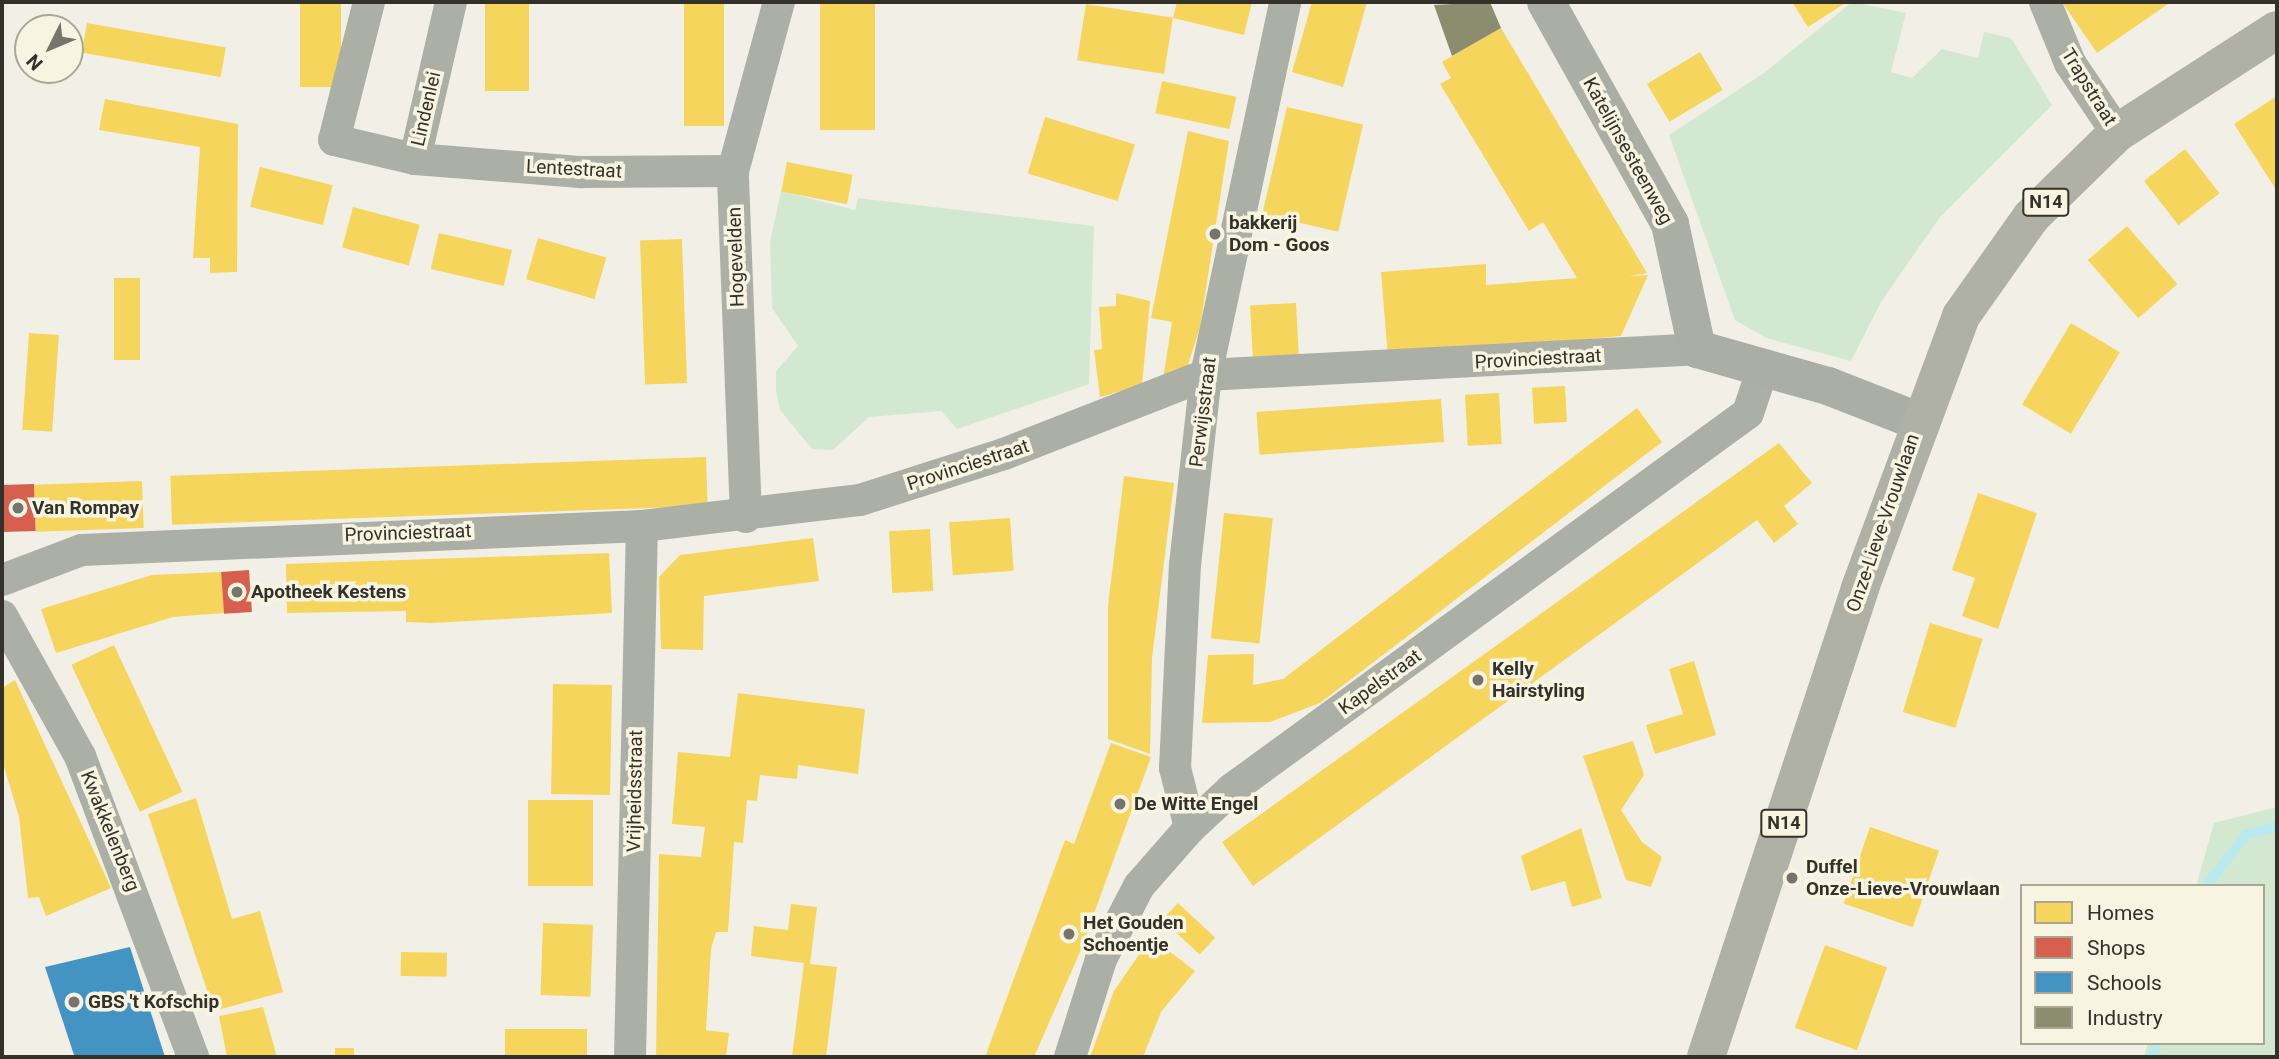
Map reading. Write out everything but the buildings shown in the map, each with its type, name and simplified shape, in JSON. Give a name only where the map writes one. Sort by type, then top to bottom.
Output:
[{"type":"main road","name":"Onze-Lieve-Vrouwlaan","points":[[1706,1057],[1918,421],[1961,316],[2031,217],[2117,133],[2199,75],[2277,30]]},
{"type":"street","name":"Lindenlei","points":[[369,2],[334,140],[415,159],[450,2]]},
{"type":"street","name":"Hogevelden","points":[[746,517],[733,171],[779,2]]},
{"type":"street","name":"Perwijsstraat","points":[[1190,828],[1175,768],[1185,565],[1206,375],[1285,2]]},
{"type":"street","name":"Katelijnsesteenweg","points":[[1546,2],[1670,224],[1697,349]]},
{"type":"street","name":"Trapstraat","points":[[2045,2],[2070,63],[2117,133]]},
{"type":"street","name":"Lentestraat","points":[[415,159],[582,172],[733,171]]},
{"type":"street","name":"Provinciestraat","points":[[2,580],[82,550],[642,526],[746,517],[872,496],[1004,454],[1206,375],[1697,349],[1763,368],[1918,421]]},
{"type":"street","name":"Kapelstraat","points":[[1070,1057],[1101,958],[1139,886],[1190,828],[1232,789],[1748,413],[1763,368]]},
{"type":"street","name":"Vrijheidsstraat","points":[[630,1057],[642,526]]},
{"type":"street","name":"Kwakkelenberg","points":[[2,616],[80,756],[193,1057]]},
{"type":"green space","points":[[1852,2],[1906,13],[1891,72],[1912,78],[1942,49],[1978,58],[1984,32],[2011,38],[2052,105],[1940,217],[1881,302],[1851,361],[1766,338],[1735,320],[1669,135],[1764,73]]},
{"type":"green space","points":[[781,191],[855,210],[858,198],[1094,226],[1089,384],[957,429],[941,411],[869,417],[833,450],[812,449],[780,410],[776,390],[776,371],[798,346],[772,308],[770,242]]},
{"type":"green space","points":[[2277,807],[2277,1057],[2144,1057],[2147,1045],[2265,1045],[2265,884],[2197,884],[2214,823]]},
{"type":"waterway","points":[[2208,884],[2246,835],[2277,826]]},
{"type":"waterway","points":[[2153,1057],[2156,1045]]},
{"type":"place","name":"bakkerij Dom - Goos","points":[[1215,234]]},
{"type":"place","name":"Van Rompay","points":[[18,508]]},
{"type":"place","name":"Apotheek Kestens","points":[[237,592]]},
{"type":"place","name":"Kelly Hairstyling","points":[[1478,680]]},
{"type":"place","name":"De Witte Engel","points":[[1120,804]]},
{"type":"place","name":"Duffel Onze-Lieve-Vrouwlaan","points":[[1792,878]]},
{"type":"place","name":"Het Gouden Schoentje","points":[[1069,934]]},
{"type":"place","name":"GBS 't Kofschip","points":[[74,1002]]}]
